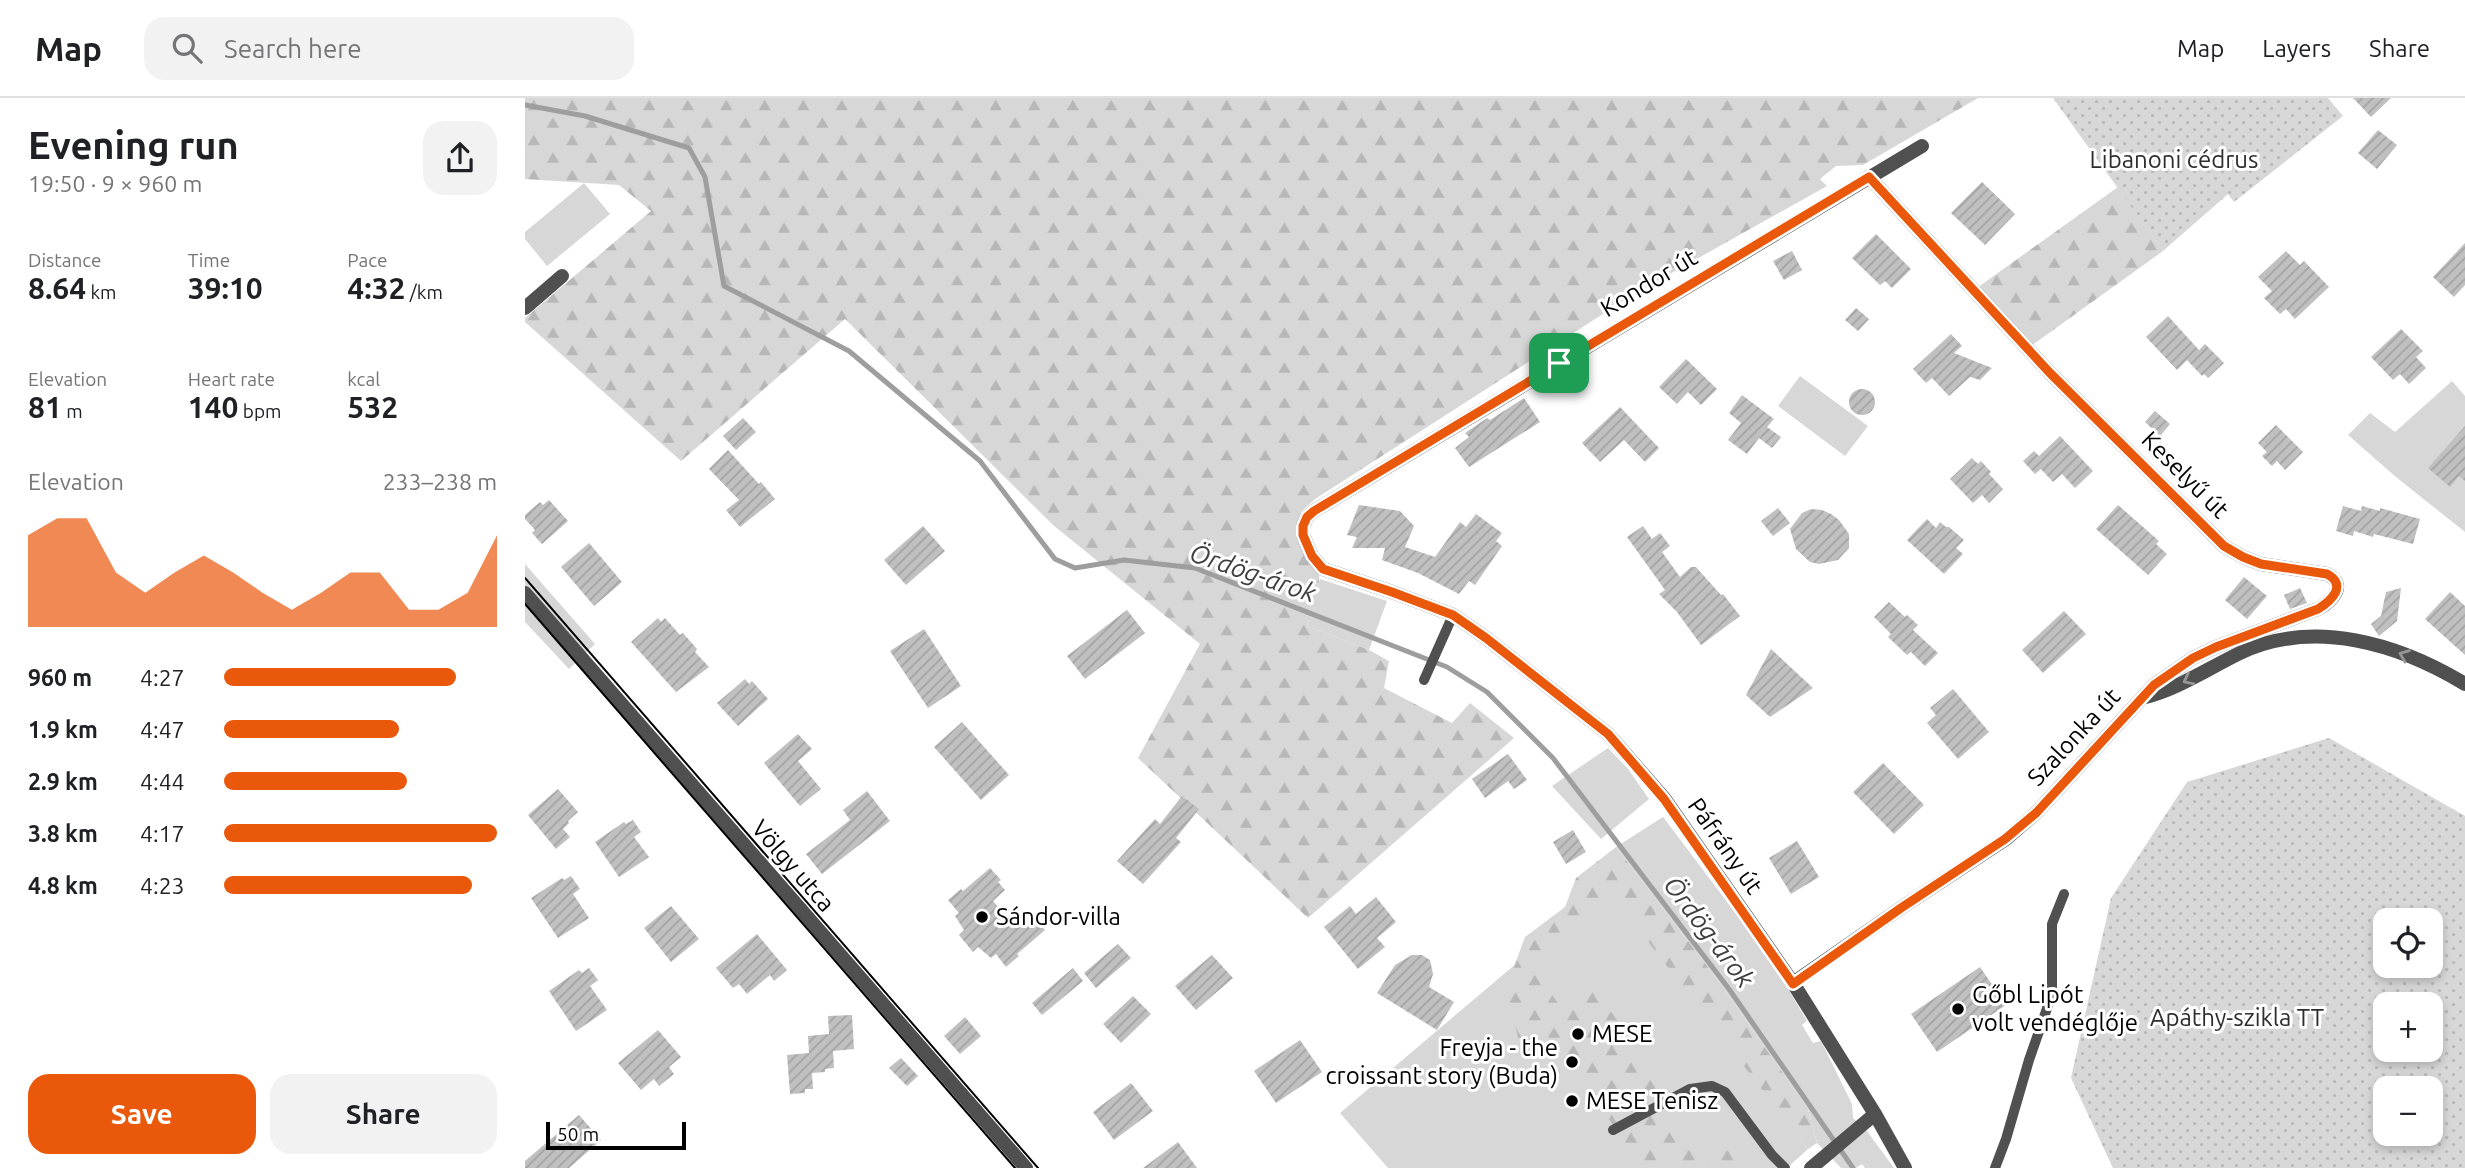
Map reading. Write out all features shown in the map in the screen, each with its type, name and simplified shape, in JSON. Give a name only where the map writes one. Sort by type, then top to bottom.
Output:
[{"type":"street","name":"Kondor út","points":[[1323,569],[1312,556],[1303,535],[1307,517],[1314,511],[1922,146]]},
{"type":"street","name":"Keselyű út","points":[[1869,177],[2050,373],[2224,546],[2261,564],[2327,574],[2338,584],[2336,595],[2318,609],[2193,658],[2154,685],[2141,698]]},
{"type":"street","points":[[525,308],[562,276]]},
{"type":"street","name":"Páfrány út","points":[[1323,569],[1453,615],[1608,734],[1664,799],[1793,984],[1875,1114],[1905,1168]]},
{"type":"street","name":"Völgy utca","points":[[525,593],[1026,1168]]},
{"type":"street","name":"Szalonka út","points":[[1793,984],[2005,839],[2036,813],[2141,698],[2165,692],[2242,652],[2272,642],[2309,635],[2344,637],[2393,651],[2442,670],[2465,684]]},
{"type":"street","points":[[1811,1168],[1875,1114]]},
{"type":"lane","points":[[1424,680],[1453,615]]},
{"type":"lane","points":[[1995,1168],[2052,994],[2052,924],[2064,894]]},
{"type":"lane","points":[[1613,1130],[1690,1089],[1711,1086],[1725,1093],[1785,1168]]},
{"type":"green space","points":[[525,98],[1978,98],[1863,165],[1836,166],[1820,179],[1827,186],[1634,294],[1315,499],[1301,512],[1304,533],[1319,572],[1316,596],[1307,626],[1369,650],[1389,661],[1384,688],[1452,723],[1470,703],[1514,738],[1308,918],[1138,758],[1200,644],[1053,525],[845,319],[681,461],[525,322],[525,318],[651,211],[619,185],[525,179]]},
{"type":"green space","name":"Libanoni cédrus","points":[[2053,98],[2328,98],[2343,116],[2234,202],[2228,194],[2163,251]]},
{"type":"green space","points":[[584,183],[610,214],[547,266],[525,239],[525,232]]},
{"type":"green space","points":[[2118,187],[2163,251],[2028,348],[1974,290]]},
{"type":"green space","points":[[1800,376],[1868,426],[1845,456],[1778,406]]},
{"type":"green space","points":[[2452,381],[2465,396],[2465,532],[2348,435],[2370,413],[2395,432]]},
{"type":"green space","points":[[525,564],[595,644],[569,669],[525,622]]},
{"type":"green space","points":[[1320,579],[1387,601],[1369,650],[1307,626]]},
{"type":"green space","name":"Apáthy-szikla TT","points":[[2329,738],[2465,816],[2465,1168],[2113,1168],[2071,1078],[2111,898],[2187,782]]},
{"type":"green space","points":[[1608,748],[1628,769],[1649,799],[1601,839],[1552,786]]},
{"type":"green space","points":[[1663,817],[1771,960],[1807,1021],[1802,1025],[1813,1043],[1821,1041],[1852,1104],[1853,1118],[1867,1131],[1894,1168],[1865,1168],[1862,1164],[1856,1168],[1841,1168],[1817,1143],[1808,1109],[1714,975],[1616,847]]},
{"type":"green space","points":[[1616,847],[1714,975],[1808,1109],[1817,1143],[1808,1149],[1616,900],[1530,966],[1561,1007],[1591,985],[1652,1067],[1659,1106],[1702,1147],[1720,1144],[1733,1155],[1734,1166],[1634,1168],[1631,1150],[1574,1070],[1545,1078],[1523,1057],[1506,989],[1525,937],[1565,907],[1576,878]]},
{"type":"green space","name":"MESE","points":[[1611,883],[1808,1149],[1787,1168],[1388,1168],[1340,1113]]},
{"type":"building","points":[[2353,98],[2391,98],[2371,117]]},
{"type":"building","points":[[2378,130],[2397,145],[2377,169],[2358,153]]},
{"type":"building","points":[[1982,182],[2015,214],[1985,245],[1951,213]]},
{"type":"building","points":[[1876,234],[1911,269],[1892,288],[1885,281],[1880,285],[1852,258]]},
{"type":"building","points":[[2465,243],[2465,285],[2454,297],[2433,277]]},
{"type":"building","points":[[1792,251],[1802,270],[1784,280],[1773,261]]},
{"type":"building","points":[[2286,251],[2300,265],[2304,261],[2329,287],[2295,319],[2286,309],[2280,314],[2264,298],[2272,291],[2258,277]]},
{"type":"building","points":[[1856,308],[1869,319],[1858,331],[1845,320]]},
{"type":"building","points":[[2168,316],[2199,350],[2205,344],[2224,363],[2208,378],[2204,374],[2202,376],[2187,360],[2177,370],[2146,337]]},
{"type":"building","points":[[2401,329],[2423,351],[2416,357],[2426,368],[2409,384],[2400,374],[2393,380],[2371,357]]},
{"type":"building","points":[[1951,334],[1962,346],[1954,353],[1992,368],[1980,380],[1970,377],[1949,396],[1932,378],[1926,383],[1913,369]]},
{"type":"building","points":[[1686,359],[1717,389],[1701,405],[1688,392],[1677,404],[1659,387]]},
{"type":"building","points":[[1862,389],[1871,393],[1875,402],[1871,411],[1862,415],[1853,411],[1849,402],[1853,393]]},
{"type":"building","points":[[1742,395],[1774,419],[1767,427],[1781,437],[1772,448],[1759,438],[1747,454],[1728,440],[1741,423],[1729,413]]},
{"type":"building","points":[[1524,398],[1540,422],[1469,467],[1455,448],[1469,437],[1465,433]]},
{"type":"building","points":[[1620,407],[1659,448],[1645,462],[1624,440],[1600,462],[1582,443]]},
{"type":"building","points":[[2155,411],[2170,424],[2160,436],[2145,422]]},
{"type":"building","points":[[743,418],[756,432],[736,450],[723,436]]},
{"type":"building","points":[[2276,425],[2303,452],[2285,470],[2277,461],[2272,466],[2262,456],[2267,452],[2258,443]]},
{"type":"building","points":[[2465,426],[2465,481],[2459,476],[2450,487],[2428,468]]},
{"type":"building","points":[[2060,436],[2093,471],[2075,488],[2062,474],[2053,482],[2041,469],[2035,474],[2023,461],[2034,451],[2039,456]]},
{"type":"building","points":[[728,450],[775,499],[740,527],[726,510],[739,500],[709,469]]},
{"type":"building","points":[[1972,458],[1978,464],[1981,461],[2003,489],[1989,503],[1982,495],[1973,503],[1950,479]]},
{"type":"building","points":[[549,500],[568,521],[542,544],[532,533],[535,530],[525,519],[525,515],[540,502],[543,505]]},
{"type":"building","points":[[1359,505],[1400,511],[1414,526],[1405,547],[1435,557],[1460,522],[1466,527],[1476,514],[1502,533],[1496,541],[1502,546],[1475,585],[1469,581],[1459,594],[1418,573],[1382,560],[1385,548],[1352,548],[1357,537],[1347,535]]},
{"type":"building","points":[[2118,505],[2159,541],[2156,544],[2167,554],[2148,575],[2096,529]]},
{"type":"building","points":[[2343,506],[2361,511],[2362,506],[2380,511],[2380,508],[2420,519],[2413,544],[2374,534],[2373,537],[2354,531],[2353,536],[2336,531]]},
{"type":"building","points":[[1778,508],[1790,523],[1773,536],[1761,521]]},
{"type":"building","points":[[1811,509],[1831,514],[1849,534],[1849,548],[1838,560],[1819,564],[1810,562],[1796,549],[1790,529],[1802,513]]},
{"type":"building","points":[[1927,519],[1936,528],[1940,522],[1949,527],[1964,540],[1956,548],[1963,554],[1944,574],[1907,540]]},
{"type":"building","points":[[923,526],[945,551],[906,585],[884,560]]},
{"type":"building","points":[[1643,526],[1652,539],[1660,533],[1670,546],[1662,552],[1680,577],[1691,567],[1696,567],[1740,616],[1701,645],[1677,612],[1659,594],[1665,590],[1627,537]]},
{"type":"building","points":[[589,543],[622,582],[594,606],[561,567]]},
{"type":"building","points":[[2244,577],[2267,596],[2247,619],[2225,600]]},
{"type":"building","points":[[2300,588],[2307,603],[2290,609],[2284,595]]},
{"type":"building","points":[[2401,588],[2397,621],[2379,636],[2371,624],[2381,616],[2386,592]]},
{"type":"building","points":[[2450,592],[2465,606],[2465,655],[2425,619]]},
{"type":"building","points":[[1889,602],[1918,625],[1913,630],[1938,653],[1925,666],[1911,652],[1907,655],[1888,637],[1891,634],[1874,617]]},
{"type":"building","points":[[1127,610],[1145,633],[1085,679],[1067,656]]},
{"type":"building","points":[[2064,611],[2086,634],[2043,673],[2022,650]]},
{"type":"building","points":[[658,618],[661,622],[665,618],[680,635],[683,633],[709,667],[676,692],[631,642]]},
{"type":"building","points":[[924,629],[961,686],[928,708],[890,651]]},
{"type":"building","points":[[1771,649],[1813,688],[1770,717],[1746,695]]},
{"type":"building","points":[[745,679],[749,684],[752,681],[768,699],[738,726],[717,703]]},
{"type":"building","points":[[1953,689],[1989,732],[1958,759],[1927,723],[1936,715],[1930,708]]},
{"type":"building","points":[[962,722],[1009,775],[981,800],[934,747]]},
{"type":"building","points":[[798,734],[812,749],[798,761],[821,789],[800,806],[764,763]]},
{"type":"building","points":[[1508,754],[1527,780],[1514,789],[1508,781],[1485,798],[1472,779]]},
{"type":"building","points":[[1883,763],[1924,805],[1894,834],[1853,792]]},
{"type":"building","points":[[558,789],[578,812],[563,829],[570,837],[556,849],[528,815]]},
{"type":"building","points":[[867,791],[890,821],[822,874],[806,854],[850,820],[843,810]]},
{"type":"building","points":[[1182,796],[1199,809],[1176,838],[1181,842],[1143,884],[1117,861],[1155,819],[1160,824]]},
{"type":"building","points":[[633,820],[641,832],[634,837],[649,857],[619,877],[595,842],[624,822],[626,824]]},
{"type":"building","points":[[1573,830],[1586,852],[1566,864],[1553,842]]},
{"type":"building","points":[[1797,841],[1819,877],[1791,894],[1769,858]]},
{"type":"building","name":"Sándor-villa","points":[[990,868],[1001,880],[998,882],[1005,890],[993,901],[1012,923],[1024,912],[1045,930],[1006,967],[996,954],[991,958],[978,947],[973,952],[959,935],[964,930],[955,916],[959,913],[948,900]]},
{"type":"building","points":[[571,876],[580,889],[573,894],[589,918],[558,938],[531,898],[562,878],[564,880]]},
{"type":"building","points":[[1376,897],[1396,922],[1377,938],[1385,947],[1358,969],[1324,927],[1350,906],[1356,914]]},
{"type":"building","points":[[671,906],[699,939],[671,962],[644,928]]},
{"type":"building","points":[[757,934],[787,970],[774,981],[770,975],[747,994],[739,984],[733,988],[716,968]]},
{"type":"building","points":[[1118,944],[1131,958],[1096,988],[1084,973]]},
{"type":"building","points":[[1212,955],[1233,978],[1196,1010],[1175,986]]},
{"type":"building","points":[[1412,955],[1422,955],[1430,960],[1433,974],[1429,987],[1454,1002],[1437,1030],[1377,993],[1395,965]]},
{"type":"building","name":"Gőbl Lipót volt vendéglője","points":[[1980,967],[2006,1005],[1937,1052],[1911,1014]]},
{"type":"building","points":[[589,968],[598,980],[590,986],[607,1010],[576,1031],[549,991],[579,970],[582,973]]},
{"type":"building","points":[[1073,968],[1083,981],[1042,1015],[1032,1003]]},
{"type":"building","points":[[1133,996],[1151,1014],[1121,1043],[1103,1024]]},
{"type":"building","points":[[852,1015],[854,1049],[833,1051],[834,1068],[812,1073],[813,1089],[805,1089],[805,1093],[790,1094],[787,1055],[809,1053],[808,1036],[829,1034],[828,1016]]},
{"type":"building","points":[[965,1017],[981,1036],[960,1054],[944,1036]]},
{"type":"building","points":[[658,1030],[681,1057],[669,1067],[674,1074],[659,1086],[654,1079],[641,1090],[618,1063]]},
{"type":"building","points":[[1300,1040],[1322,1072],[1276,1103],[1254,1071]]},
{"type":"building","points":[[901,1058],[918,1076],[907,1086],[889,1068]]},
{"type":"building","points":[[1131,1083],[1153,1111],[1114,1140],[1093,1112]]},
{"type":"building","points":[[579,1115],[601,1140],[569,1168],[525,1168],[525,1161]]},
{"type":"building","points":[[1178,1142],[1197,1168],[1143,1168]]},
{"type":"waterway","name":"Ördög-árok","points":[[525,105],[585,116],[689,148],[705,177],[724,286],[849,351],[980,461],[1055,559],[1075,568],[1124,560],[1195,568],[1447,667],[1487,692],[1553,758],[1729,989],[1853,1168]]},
{"type":"tram line","points":[[525,578],[1038,1168]]},
{"type":"tram line","points":[[525,604],[1015,1168]]},
{"type":"place","name":"Sándor-villa","points":[[982,917]]},
{"type":"place","name":"Gőbl Lipót volt vendéglője","points":[[1958,1009]]},
{"type":"place","name":"MESE","points":[[1578,1034]]},
{"type":"place","name":"Freyja - the croissant story (Buda)","points":[[1572,1062]]},
{"type":"place","name":"MESE Tenisz","points":[[1572,1101]]},
{"type":"route","points":[[1869,177],[2050,373],[2224,546],[2261,564],[2327,574],[2338,584],[2338,590],[2336,595],[2318,609],[2216,647],[2193,658],[2154,685],[2036,813],[2005,839],[1793,984],[1664,799],[1608,734],[1466,623],[1453,615],[1323,569],[1306,546],[1303,526],[1314,511],[1559,363],[1869,177]]}]
